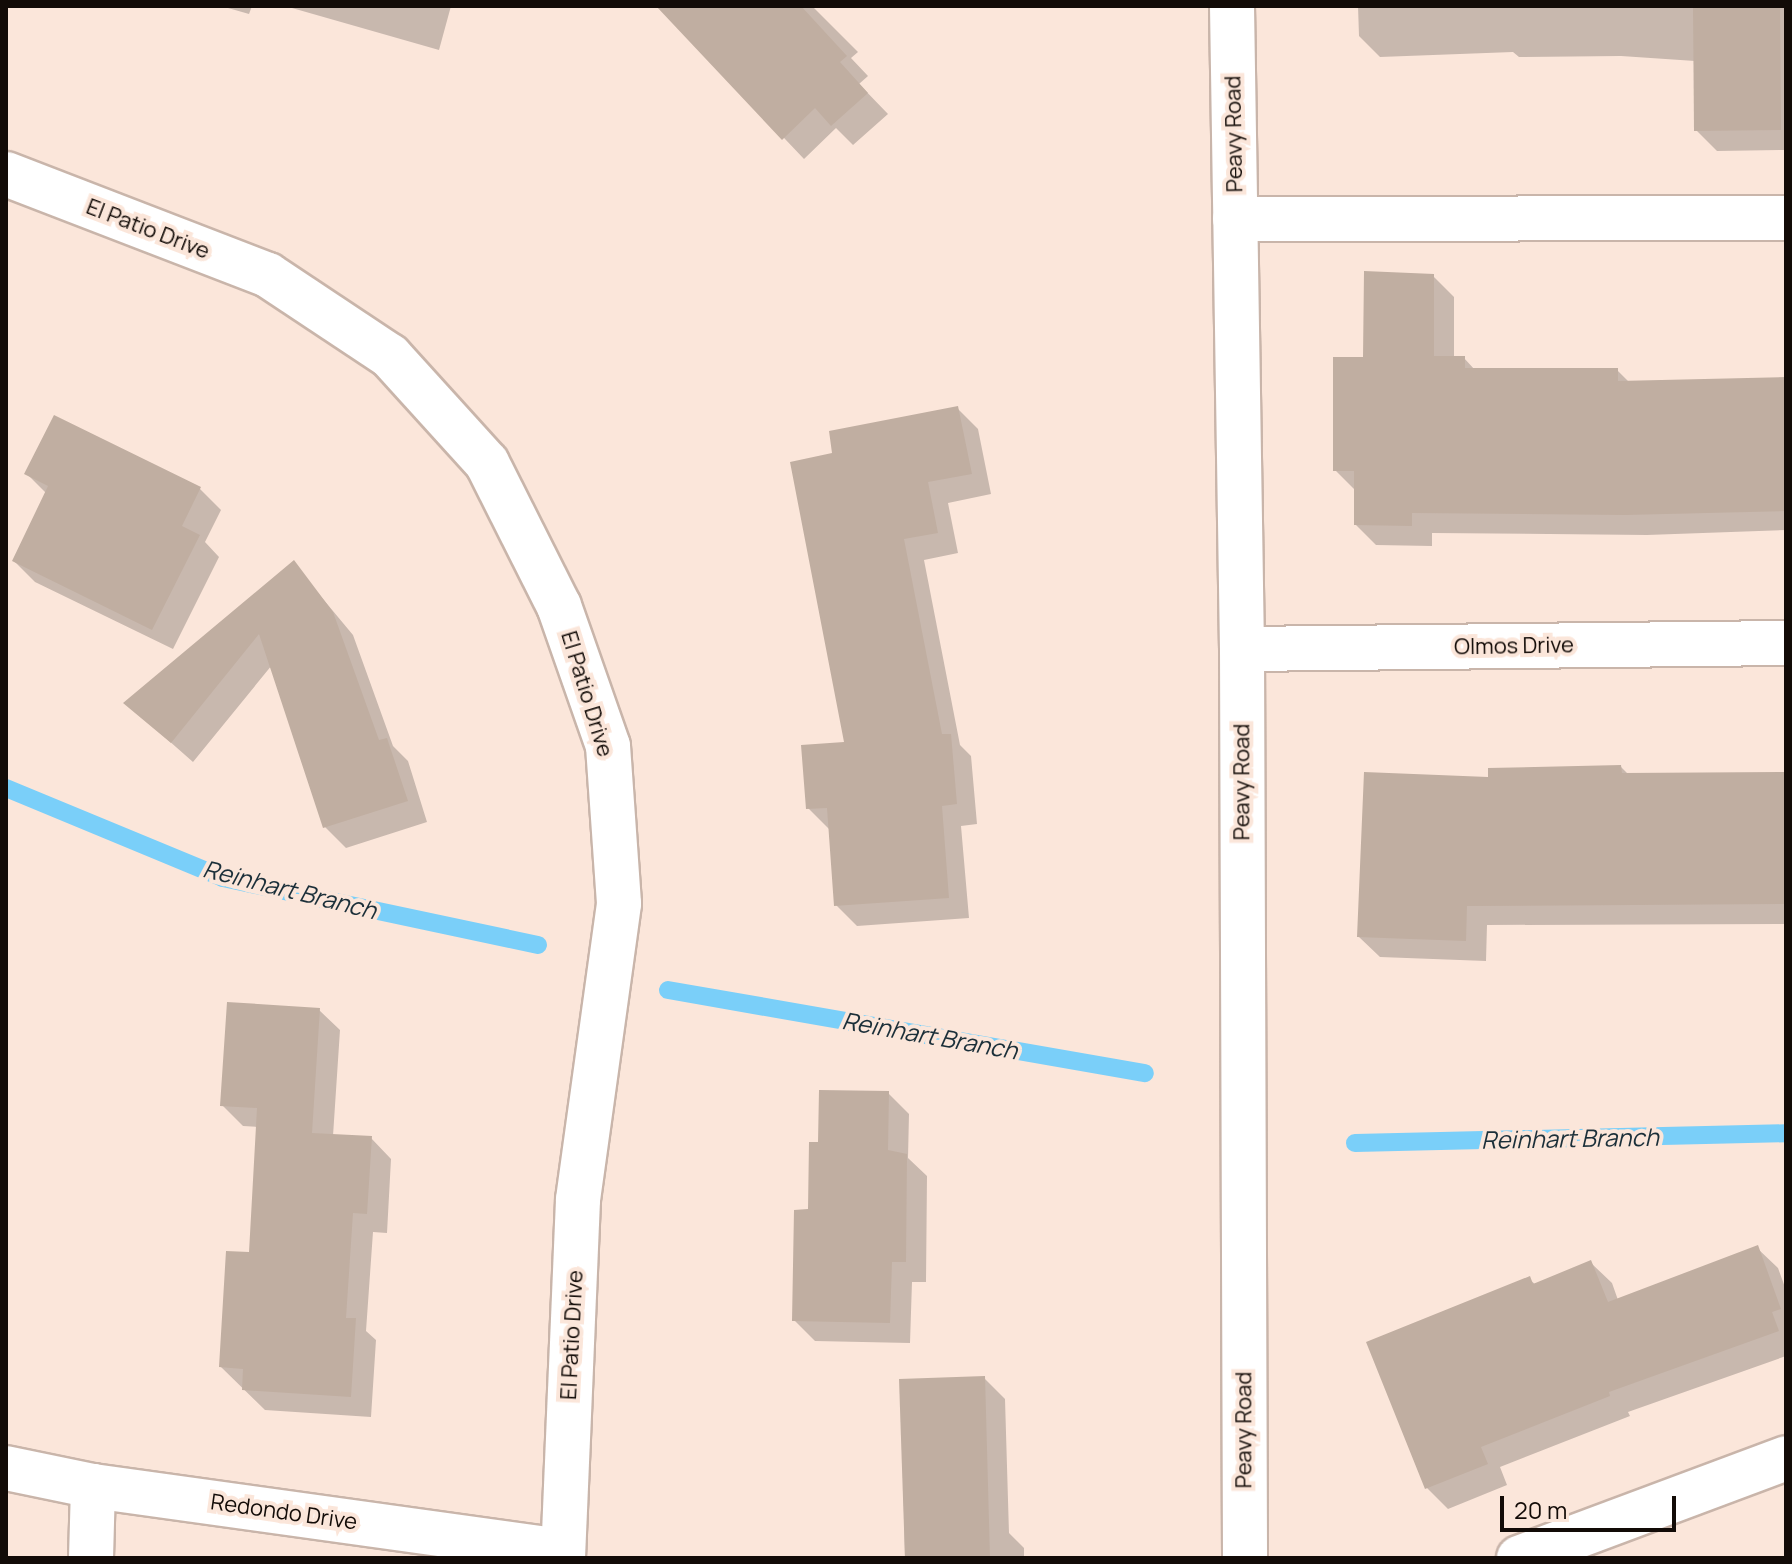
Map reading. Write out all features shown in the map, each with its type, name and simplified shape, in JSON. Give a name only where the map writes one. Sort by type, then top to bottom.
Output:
[{"type":"street","name":"Peavy Road","points":[[1232,6],[1242,649],[1245,1558]]},
{"type":"street","name":"El Patio Drive","points":[[6,174],[268,275],[390,356],[487,463],[559,606],[608,746],[619,904],[578,1200],[563,1554]]},
{"type":"street","points":[[1235,219],[1786,218]]},
{"type":"street","name":"Olmos Drive","points":[[1242,649],[1786,643]]},
{"type":"street","points":[[1519,1558],[1786,1458]]},
{"type":"street","name":"Redondo Drive","points":[[6,1468],[93,1486],[563,1554]]},
{"type":"street","points":[[91,1558],[93,1486]]},
{"type":"building","points":[[656,6],[801,6],[847,56],[840,62],[868,93],[831,126],[815,108],[782,140]]},
{"type":"building","points":[[1693,6],[1780,6],[1781,130],[1694,131]]},
{"type":"building","points":[[1364,271],[1434,274],[1434,356],[1465,356],[1465,368],[1618,368],[1618,381],[1786,377],[1786,511],[1625,515],[1412,513],[1412,526],[1354,525],[1354,471],[1333,471],[1333,357],[1363,357]]},
{"type":"building","points":[[958,406],[972,474],[928,482],[938,533],[904,539],[942,734],[951,734],[957,804],[942,806],[949,898],[834,906],[827,808],[806,809],[801,745],[844,742],[790,462],[832,453],[829,431]]},
{"type":"building","points":[[54,415],[201,487],[182,526],[200,535],[152,630],[12,561],[48,486],[24,474]]},
{"type":"building","points":[[294,560],[333,612],[379,740],[387,738],[408,801],[323,828],[259,634],[171,743],[123,703]]},
{"type":"building","points":[[1621,765],[1622,773],[1786,772],[1786,904],[1467,906],[1466,941],[1357,937],[1364,772],[1488,777],[1488,768]]},
{"type":"building","points":[[227,1002],[320,1008],[312,1133],[372,1136],[367,1214],[353,1213],[346,1318],[356,1318],[351,1397],[242,1390],[243,1369],[219,1367],[226,1251],[249,1252],[257,1108],[220,1106]]},
{"type":"building","points":[[819,1090],[889,1091],[888,1150],[907,1154],[906,1262],[892,1262],[890,1323],[792,1321],[794,1210],[808,1209],[809,1142],[818,1142]]},
{"type":"building","points":[[1758,1245],[1781,1309],[1772,1312],[1779,1331],[1609,1392],[1610,1396],[1481,1447],[1488,1464],[1425,1489],[1366,1342],[1530,1276],[1533,1284],[1591,1260],[1608,1302]]},
{"type":"building","points":[[985,1376],[990,1558],[905,1558],[899,1379]]},
{"type":"waterway","name":"Reinhart Branch","points":[[6,788],[223,878],[538,945]]},
{"type":"waterway","name":"Reinhart Branch","points":[[668,990],[1145,1073]]},
{"type":"waterway","name":"Reinhart Branch","points":[[1355,1143],[1786,1133]]}]
